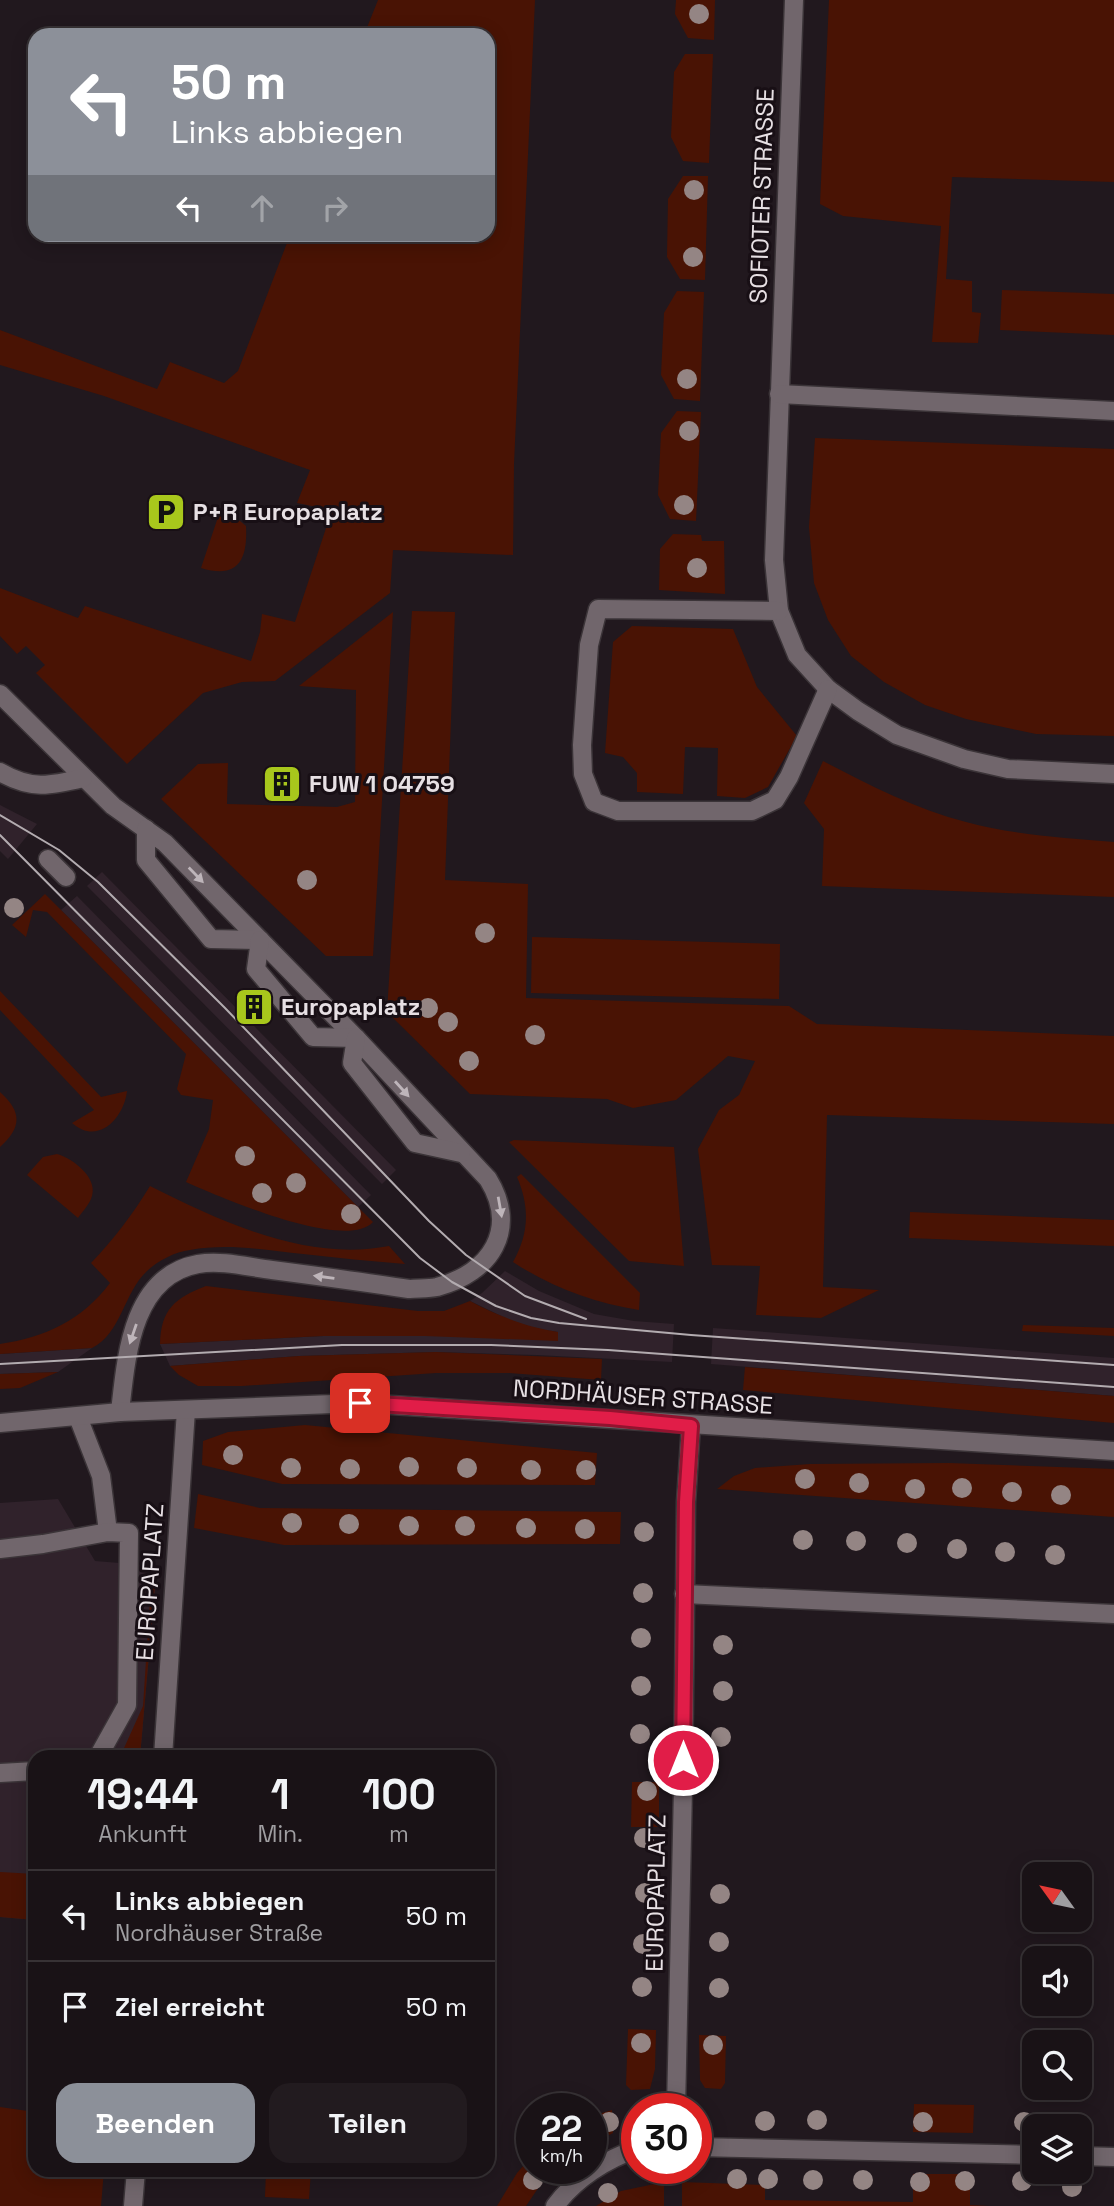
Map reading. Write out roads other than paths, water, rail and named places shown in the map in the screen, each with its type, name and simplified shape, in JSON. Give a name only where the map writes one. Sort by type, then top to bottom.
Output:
[{"type":"street","name":"SOFIOTER STRASSE","points":[[794,0],[774,560],[779,611],[797,654],[828,690],[897,735],[964,759],[1008,769],[1114,774]]},
{"type":"street","points":[[779,394],[1114,411]]},
{"type":"street","points":[[779,611],[598,609],[589,645],[582,745],[583,774],[594,802],[618,811],[751,811],[775,800],[789,777],[828,690]]},
{"type":"street","points":[[0,694],[113,806],[165,843],[356,1038],[488,1180],[498,1195],[502,1214],[501,1230],[490,1255],[479,1266],[452,1282],[435,1287],[410,1289],[236,1265],[200,1264],[184,1268],[160,1283],[134,1327],[126,1358],[120,1412]]},
{"type":"street","points":[[0,772],[28,785],[42,786],[83,778]]},
{"type":"street","points":[[146,829],[146,860],[211,939],[260,940]]},
{"type":"street","points":[[48,859],[66,877]]},
{"type":"street","points":[[260,940],[256,969],[313,1037],[356,1038]]},
{"type":"street","points":[[356,1038],[352,1063],[415,1143],[461,1153]]},
{"type":"street","name":"NORDHÄUSER STRASSE","points":[[0,1423],[120,1412],[360,1403],[1114,1451]]},
{"type":"street","name":"EUROPAPLATZ","points":[[163,1750],[186,1410]]},
{"type":"street","points":[[78,1417],[102,1476],[108,1532]]},
{"type":"street","name":"EUROPAPLATZ","points":[[676,2093],[686,1502],[691,1426]]},
{"type":"street","points":[[0,1549],[108,1532],[129,1533],[127,1705],[102,1750]]},
{"type":"street","points":[[684,1594],[1114,1614]]},
{"type":"street","points":[[0,1773],[28,1771]]},
{"type":"street","points":[[712,2147],[1022,2155]]},
{"type":"street","points":[[555,2206],[577,2182],[600,2165],[621,2156]]},
{"type":"street","points":[[1092,2156],[1114,2157]]},
{"type":"street","points":[[133,2206],[135,2177]]},
{"type":"tram line","points":[[0,815],[59,850],[98,882],[225,1008],[429,1221],[466,1255],[525,1296],[586,1319]]},
{"type":"tram line","points":[[0,835],[420,1258],[452,1282],[496,1306],[531,1318],[559,1323],[1114,1365]]},
{"type":"tram line","points":[[0,1364],[342,1345],[491,1345],[608,1350],[1114,1387]]},
{"type":"place","name":"P+R Europaplatz","points":[[166,512]]},
{"type":"place","name":"FUW 1 04759","points":[[282,784]]},
{"type":"place","name":"Europaplatz","points":[[254,1007]]}]
